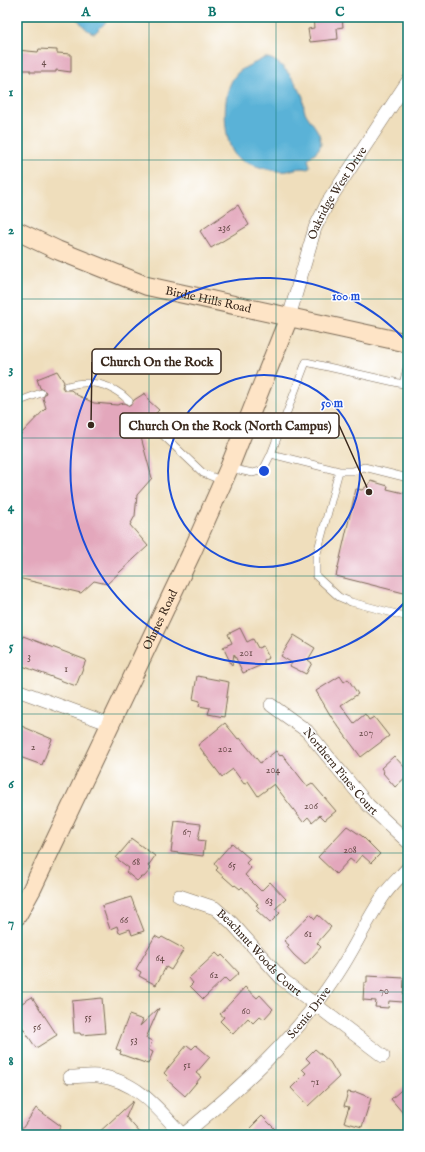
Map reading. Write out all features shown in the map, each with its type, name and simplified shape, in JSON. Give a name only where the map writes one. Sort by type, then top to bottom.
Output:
[{"type":"main road","name":"Birdie Hills Road","points":[[17,230],[57,250],[147,286],[408,343]]},
{"type":"main road","name":"Ohmes Road","points":[[17,916],[32,889],[226,474],[289,317]]},
{"type":"street","name":"Oakridge West Drive","points":[[289,317],[315,228],[328,202],[408,81]]},
{"type":"street","points":[[17,690],[110,724]]},
{"type":"street","name":"Northern Pines Court","points":[[271,705],[307,731],[368,804],[408,842]]},
{"type":"street","name":"Scenic Drive","points":[[182,1135],[252,1077],[316,1005],[336,977],[385,894],[408,868]]},
{"type":"street","name":"Beachnut Woods Court","points":[[179,896],[215,908],[232,923],[283,980],[383,1056]]},
{"type":"street","points":[[70,1077],[97,1076],[119,1080],[140,1092],[182,1135]]},
{"type":"lane","points":[[148,421],[203,473],[253,473],[263,470],[271,454],[306,362],[403,384],[408,364]]},
{"type":"lane","points":[[67,386],[81,382],[102,384],[121,393],[129,401]]},
{"type":"lane","points":[[17,402],[41,393]]},
{"type":"lane","points":[[271,454],[339,471],[353,471],[364,467],[408,478]]},
{"type":"lane","points":[[339,471],[316,557],[316,576],[339,597],[351,602],[408,616]]},
{"type":"water","points":[[75,17],[111,17],[95,33],[92,33]]},
{"type":"water","points":[[264,58],[276,61],[282,66],[297,85],[303,97],[305,112],[321,139],[318,150],[308,159],[310,166],[308,169],[300,168],[288,171],[279,171],[256,166],[237,157],[229,143],[225,112],[231,83],[241,70]]},
{"type":"building","points":[[313,17],[342,17],[343,27],[337,28],[338,39],[310,42],[308,29],[314,28]]},
{"type":"building","points":[[39,49],[57,50],[57,53],[71,54],[71,72],[56,70],[56,72],[30,72],[30,70],[17,70],[17,50],[38,52]]},
{"type":"building","points":[[238,205],[249,225],[211,248],[200,231]]},
{"type":"building","points":[[57,371],[64,382],[62,387],[64,390],[71,390],[77,395],[94,403],[117,405],[124,403],[130,406],[134,400],[145,393],[149,401],[159,410],[152,417],[145,417],[143,420],[144,424],[139,430],[152,478],[137,495],[135,516],[130,525],[148,546],[107,584],[94,581],[81,593],[18,578],[17,575],[17,438],[46,408],[43,398],[46,392],[40,388],[37,379]]},
{"type":"building","points":[[371,481],[388,486],[387,489],[408,494],[408,594],[336,576],[356,489],[362,490]]},
{"type":"building","points":[[240,628],[247,642],[253,639],[258,648],[263,646],[269,658],[264,660],[264,664],[243,673],[234,654],[232,666],[223,647],[232,643],[228,634]]},
{"type":"building","points":[[294,635],[315,648],[308,660],[312,663],[306,674],[290,666],[292,663],[281,656]]},
{"type":"building","points":[[23,636],[86,660],[76,686],[17,664],[17,652]]},
{"type":"building","points":[[197,676],[229,682],[224,717],[208,714],[210,708],[199,706],[200,701],[193,699]]},
{"type":"building","points":[[340,676],[344,682],[348,679],[358,694],[341,705],[354,723],[365,714],[369,720],[374,717],[389,736],[361,757],[332,718],[316,691]]},
{"type":"building","points":[[225,723],[238,739],[240,738],[260,763],[276,751],[280,756],[282,754],[307,786],[312,783],[336,811],[325,820],[320,815],[312,822],[308,817],[303,822],[274,784],[258,796],[248,781],[244,784],[233,769],[222,777],[198,745]]},
{"type":"building","points":[[19,725],[52,739],[42,765],[17,756],[17,730]]},
{"type":"building","points":[[394,756],[408,771],[408,775],[395,787],[383,773],[384,772],[381,768]]},
{"type":"building","points":[[175,821],[201,824],[198,840],[205,841],[203,856],[171,852]]},
{"type":"building","points":[[347,826],[362,836],[380,854],[371,863],[362,855],[355,863],[350,859],[336,874],[318,857]]},
{"type":"building","points":[[132,839],[155,856],[148,866],[151,869],[144,877],[141,877],[137,881],[126,872],[129,868],[116,858]]},
{"type":"building","points":[[232,843],[250,859],[246,863],[251,868],[245,875],[261,891],[270,882],[286,899],[275,909],[280,913],[270,923],[256,910],[259,908],[256,905],[258,904],[242,887],[240,889],[235,885],[234,886],[216,870],[218,868],[214,863]]},
{"type":"building","points":[[131,897],[144,931],[132,935],[130,929],[119,933],[117,926],[110,929],[102,906]]},
{"type":"building","points":[[310,914],[315,919],[318,915],[331,927],[317,943],[321,947],[305,965],[287,947],[289,945],[284,941]]},
{"type":"building","points":[[155,936],[160,939],[162,937],[184,949],[171,970],[166,967],[156,985],[139,976],[141,972],[136,969]]},
{"type":"building","points":[[216,953],[220,957],[222,955],[239,973],[229,982],[225,978],[203,999],[190,986],[193,983],[189,978]]},
{"type":"building","points":[[367,976],[404,978],[403,1002],[389,1001],[388,1008],[375,1007],[376,1001],[363,1000],[364,983],[367,983]]},
{"type":"building","points":[[245,987],[257,998],[260,995],[273,1009],[264,1019],[260,1016],[253,1023],[248,1018],[233,1034],[220,1021],[224,1017],[220,1014]]},
{"type":"building","points":[[32,997],[57,1035],[36,1048],[17,1019],[17,1006]]},
{"type":"building","points":[[102,998],[105,1033],[81,1035],[80,1033],[74,1033],[72,1001]]},
{"type":"building","points":[[159,1008],[146,1038],[152,1041],[149,1050],[153,1052],[148,1064],[120,1054],[121,1051],[116,1049],[129,1015],[143,1020],[140,1026]]},
{"type":"building","points":[[187,1045],[192,1049],[196,1045],[210,1057],[196,1073],[201,1077],[185,1096],[166,1079],[168,1077],[164,1073]]},
{"type":"building","points":[[315,1049],[330,1062],[339,1077],[308,1106],[291,1088],[306,1073],[302,1069],[310,1062],[306,1058]]},
{"type":"building","points":[[408,1084],[408,1119],[391,1099]]},
{"type":"building","points":[[348,1092],[356,1092],[371,1098],[362,1127],[344,1122],[349,1107],[344,1106]]},
{"type":"building","points":[[133,1101],[126,1117],[142,1135],[96,1135]]},
{"type":"building","points":[[36,1108],[61,1126],[55,1135],[18,1135]]},
{"type":"building","points":[[262,1116],[275,1129],[269,1135],[243,1135]]},
{"type":"place","name":"Church On the Rock","points":[[91,425]]},
{"type":"place","name":"Church On the Rock (North Campus)","points":[[369,492]]}]
